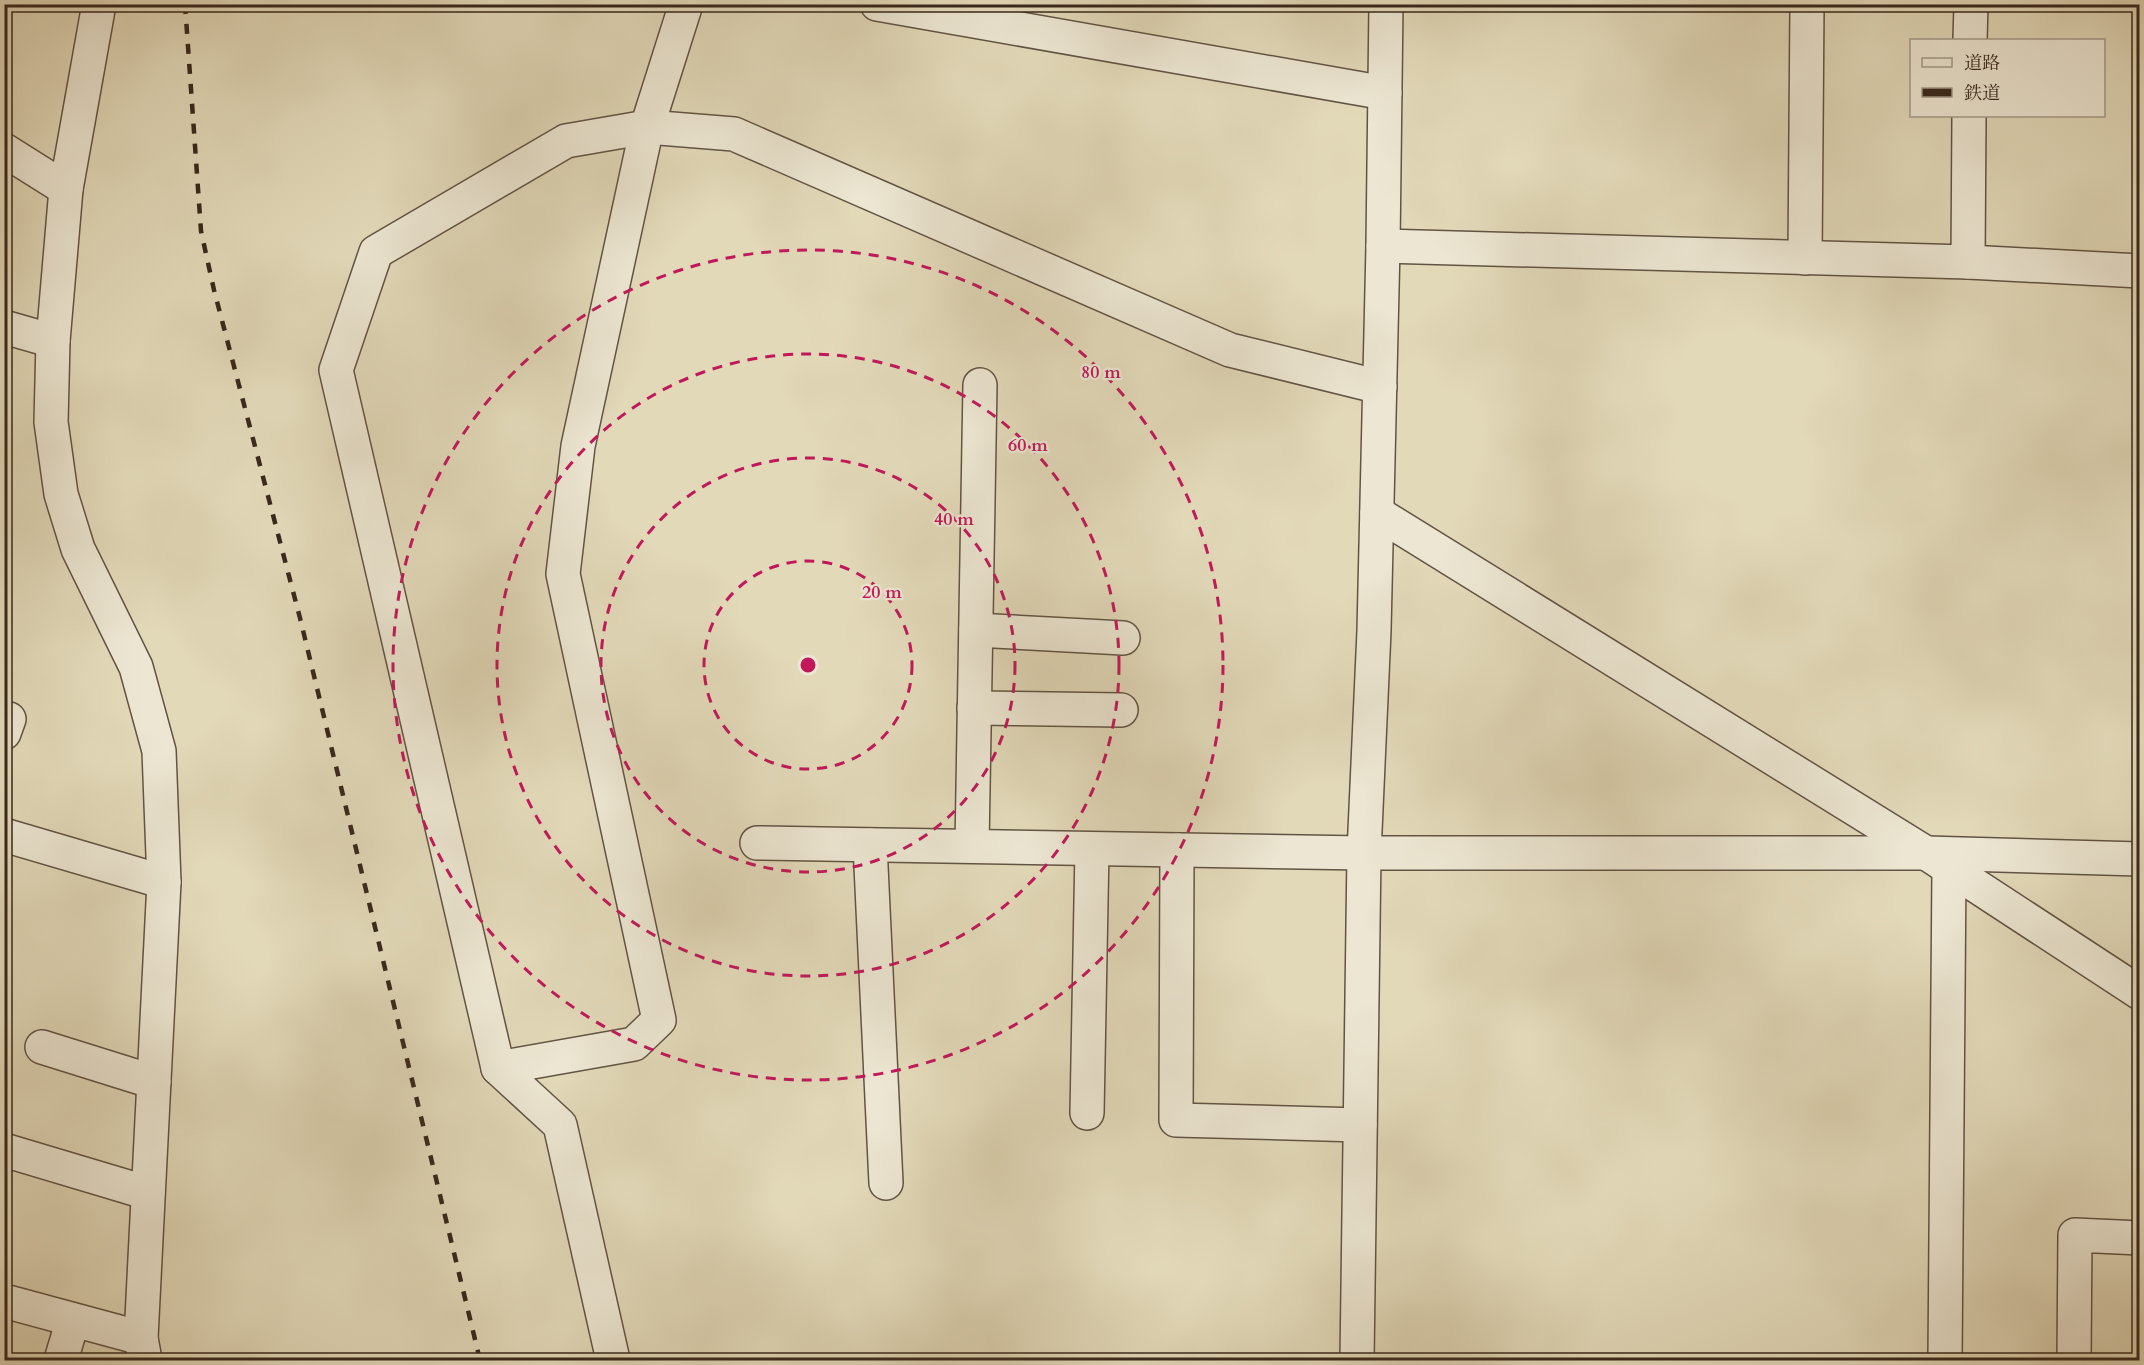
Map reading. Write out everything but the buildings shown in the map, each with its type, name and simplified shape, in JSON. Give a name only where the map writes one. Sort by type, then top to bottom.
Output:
[{"type":"street","points":[[4,1301],[73,1320],[143,1349],[148,1193],[164,882],[159,751],[136,667],[78,549],[61,494],[51,422],[53,341],[66,189],[99,4]]},
{"type":"street","points":[[498,1068],[634,1044],[659,1020],[563,574],[578,446],[647,127],[686,4]]},
{"type":"street","points":[[877,4],[1385,93]]},
{"type":"street","points":[[1357,1360],[1364,853],[1374,631],[1386,4]]},
{"type":"street","points":[[1805,258],[1807,4]]},
{"type":"street","points":[[1970,39],[1971,4]]},
{"type":"street","points":[[1968,262],[1970,117]]},
{"type":"street","points":[[613,1360],[560,1125],[498,1068],[336,370],[376,252],[566,141],[647,127],[734,134],[1230,350],[1380,387]]},
{"type":"street","points":[[4,150],[66,189]]},
{"type":"street","points":[[1383,246],[1968,262],[2139,271]]},
{"type":"street","points":[[4,327],[53,341]]},
{"type":"street","points":[[972,846],[980,385]]},
{"type":"street","points":[[1377,513],[1938,861],[2139,993]]},
{"type":"street","points":[[976,630],[1123,638]]},
{"type":"street","points":[[974,708],[1121,710]]},
{"type":"street","points":[[4,834],[164,882]]},
{"type":"street","points":[[757,843],[1938,861],[2139,859]]},
{"type":"street","points":[[870,845],[886,1183]]},
{"type":"street","points":[[1087,1113],[1092,849]]},
{"type":"street","points":[[1177,850],[1176,1120],[1360,1125]]},
{"type":"street","points":[[1938,861],[1945,1360]]},
{"type":"street","points":[[42,1047],[154,1082]]},
{"type":"street","points":[[4,1150],[148,1193]]},
{"type":"street","points":[[2073,1360],[2076,1235],[2139,1238]]},
{"type":"street","points":[[61,1360],[73,1320]]},
{"type":"railway","points":[[185,4],[201,231],[214,290],[300,618],[480,1360]]}]
